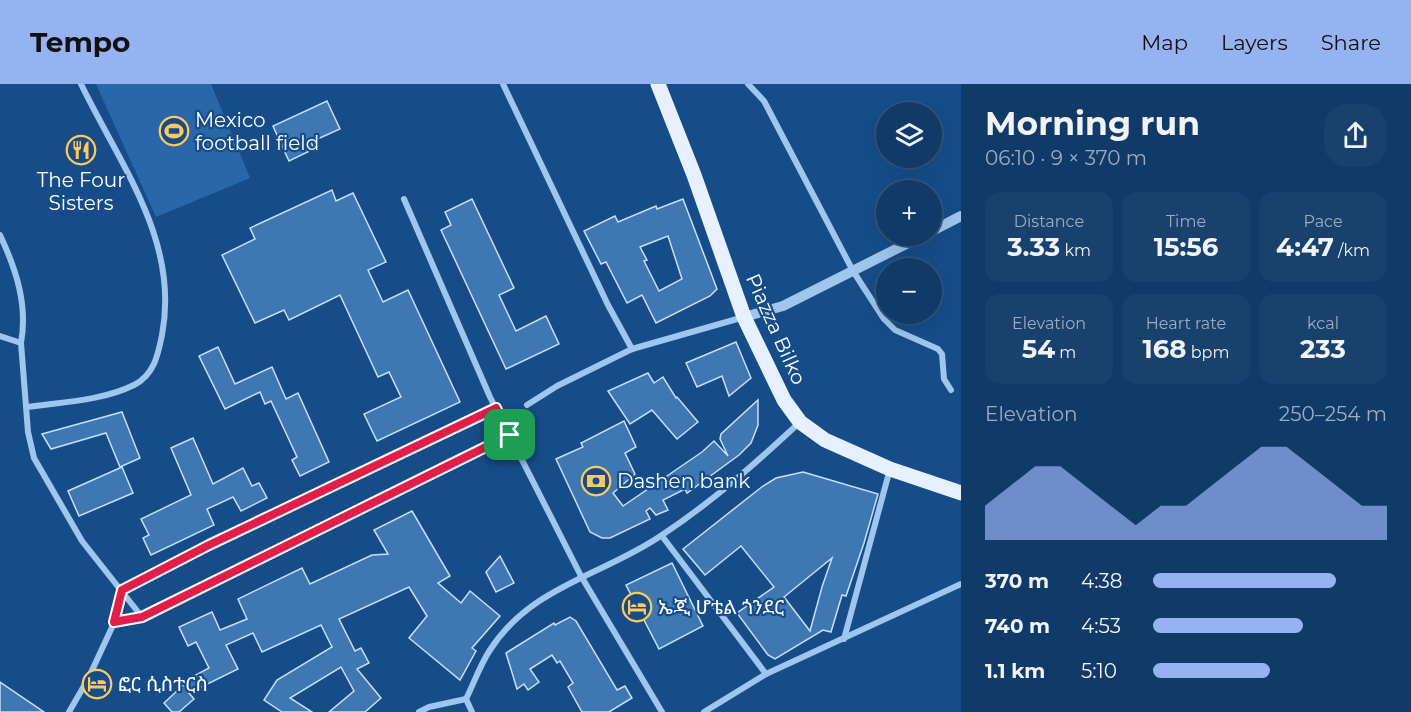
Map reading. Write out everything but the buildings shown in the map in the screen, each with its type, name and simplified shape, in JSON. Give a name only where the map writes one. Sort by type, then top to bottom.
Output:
[{"type":"main road","name":"Piazza Bilko","points":[[658,84],[694,175],[744,317],[784,400],[800,422],[825,440],[890,469],[961,493]]},
{"type":"street","points":[[27,407],[102,395],[135,384],[150,372],[158,357],[166,317],[164,266],[146,209],[81,84]]},
{"type":"street","points":[[503,84],[608,305],[632,349]]},
{"type":"street","points":[[748,84],[764,102],[853,271],[889,326],[942,354],[944,379],[951,390]]},
{"type":"street","points":[[404,200],[496,408],[581,576],[662,712]]},
{"type":"street","points":[[942,226],[961,216]]},
{"type":"street","points":[[0,235],[11,258],[22,303],[24,323],[21,343],[28,432],[34,458],[82,541],[142,617]]},
{"type":"street","points":[[526,405],[557,386],[632,349],[783,306],[902,246]]},
{"type":"street","points":[[0,336],[21,343]]},
{"type":"street","points":[[69,712],[88,679],[114,622],[122,590],[209,545],[496,408]]},
{"type":"street","points":[[466,699],[490,649],[515,619],[546,594],[581,576],[620,561],[662,536],[730,486],[800,422]]},
{"type":"street","points":[[114,622],[142,617],[510,435]]},
{"type":"street","points":[[844,639],[890,469]]},
{"type":"street","points":[[662,536],[766,674]]},
{"type":"street","points":[[704,712],[766,674],[961,584]]},
{"type":"street","points":[[419,712],[429,707],[466,699]]},
{"type":"street","points":[[466,699],[472,712]]},
{"type":"shaded area","name":"Mexico football field","points":[[96,84],[211,84],[250,178],[156,217]]},
{"type":"place","name":"Mexico football field","points":[[174,131]]},
{"type":"place","name":"The Four Sisters","points":[[81,150]]},
{"type":"place","name":"Dashen bank","points":[[596,481]]},
{"type":"place","name":"ኤጂ ሆቴል ጎንደር","points":[[637,607]]},
{"type":"place","name":"ፎር ሲስተርስ","points":[[97,684]]},
{"type":"route","points":[[496,408],[510,435],[142,617],[114,622],[122,590],[209,545],[496,408]]}]
